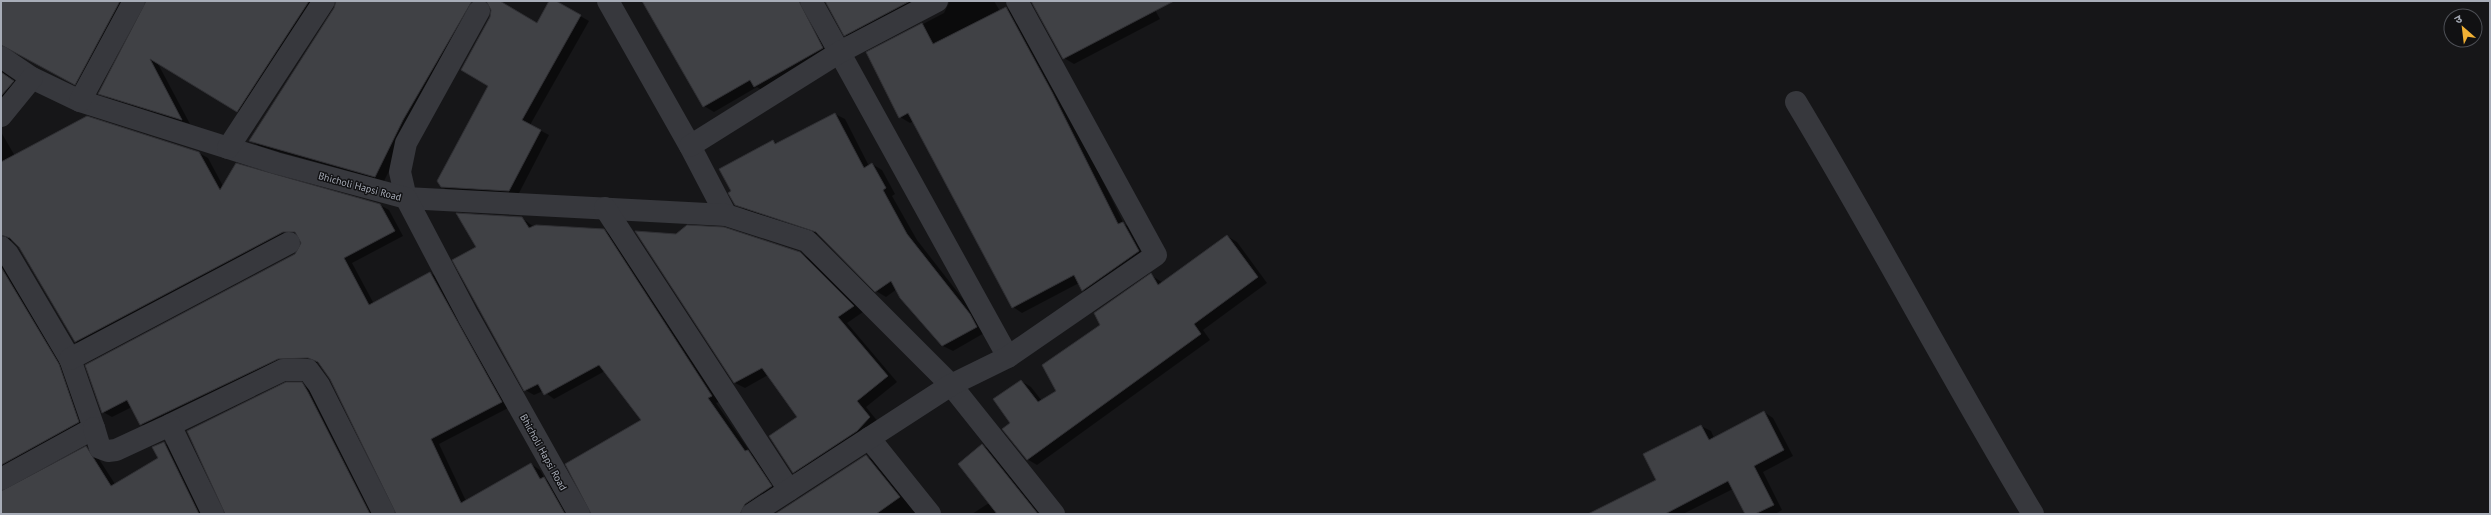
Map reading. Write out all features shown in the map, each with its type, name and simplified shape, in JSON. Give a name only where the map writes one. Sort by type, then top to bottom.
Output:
[{"type":"street","points":[[80,101],[134,1]]},
{"type":"street","points":[[228,148],[324,1]]},
{"type":"street","points":[[608,1],[690,146],[726,215]]},
{"type":"street","points":[[812,1],[1008,357]]},
{"type":"street","points":[[690,146],[840,52],[937,1]]},
{"type":"street","points":[[752,514],[951,385],[1008,357],[1156,255],[1017,1]]},
{"type":"street","points":[[479,11],[406,142],[400,172],[406,198],[726,215],[807,241],[951,385],[1054,514]]},
{"type":"street","name":"Bhicholi Hapsi Road","points":[[1,57],[32,78],[80,101],[228,148],[406,198],[468,316],[579,514]]},
{"type":"street","points":[[1,116],[32,78]]},
{"type":"street","points":[[1796,102],[1882,249],[1978,423],[2033,514]]},
{"type":"street","points":[[605,208],[789,490]]},
{"type":"street","points":[[70,359],[288,243]]},
{"type":"street","points":[[1,246],[8,254],[70,359],[100,448],[116,450],[283,370],[308,370],[319,385],[384,514]]},
{"type":"street","points":[[170,425],[213,514]]},
{"type":"street","points":[[1,479],[94,428]]},
{"type":"street","points":[[869,438],[930,514]]},
{"type":"building","points":[[1,1],[120,1],[75,85],[1,45]]},
{"type":"building","points":[[146,1],[309,1],[237,112],[150,59],[182,120],[98,94]]},
{"type":"building","points":[[336,1],[472,1],[403,120],[375,177],[249,141],[334,8]]},
{"type":"building","points":[[486,1],[500,1],[537,23],[549,1],[556,1],[581,15],[522,120],[541,130],[509,191],[441,187],[437,181],[488,86],[461,70],[490,17],[491,10]]},
{"type":"building","points":[[642,1],[799,1],[823,48],[754,87],[750,80],[703,107]]},
{"type":"building","points":[[825,1],[910,1],[844,36]]},
{"type":"building","points":[[1031,1],[1174,1],[1063,59]]},
{"type":"building","points":[[1006,7],[1052,92],[1118,224],[1123,222],[1139,251],[1082,291],[1074,275],[1012,308],[908,113],[899,118],[866,52],[922,23],[933,44]]},
{"type":"building","points":[[1,72],[14,81],[1,96]]},
{"type":"building","points":[[835,113],[864,168],[872,163],[886,188],[883,190],[907,234],[970,314],[977,327],[942,346],[900,298],[891,281],[875,292],[816,232],[735,205],[728,193],[731,191],[719,169],[773,140],[775,144]]},
{"type":"building","points":[[87,116],[199,152],[220,190],[236,163],[380,204],[395,231],[344,258],[369,305],[430,272],[502,402],[431,439],[461,503],[531,463],[540,479],[544,477],[565,514],[396,514],[330,379],[318,362],[308,358],[278,359],[140,425],[127,400],[102,413],[85,365],[295,254],[301,243],[295,232],[283,232],[75,342],[19,247],[10,238],[1,235],[1,162]]},
{"type":"building","points":[[456,213],[522,217],[529,228],[536,225],[604,229],[712,396],[708,398],[745,451],[748,450],[772,486],[745,504],[740,514],[591,514],[565,464],[641,420],[599,365],[544,395],[538,384],[524,391],[452,260],[476,247]]},
{"type":"building","points":[[687,225],[724,227],[800,252],[854,306],[838,317],[888,376],[857,401],[870,417],[857,431],[793,473],[769,436],[797,417],[762,368],[734,383],[635,231],[676,234]]},
{"type":"building","points":[[1227,235],[1258,277],[1194,324],[1201,334],[1027,460],[1002,429],[1010,423],[993,399],[1021,380],[1038,402],[1056,391],[1042,365],[1100,325],[1094,313],[1151,273],[1158,285]]},
{"type":"building","points":[[1,267],[59,364],[79,422],[1,465]]},
{"type":"building","points":[[286,382],[302,382],[370,514],[225,514],[187,431]]},
{"type":"building","points":[[1764,411],[1784,450],[1754,466],[1774,505],[1755,514],[1745,514],[1728,481],[1665,514],[1588,514],[1656,480],[1643,454],[1701,425],[1709,440]]},
{"type":"building","points":[[164,442],[199,514],[1,514],[1,491],[86,446],[111,486],[158,458],[152,447]]},
{"type":"building","points":[[982,444],[1038,514],[997,514],[958,464]]},
{"type":"building","points":[[866,455],[900,497],[876,514],[775,514]]}]
